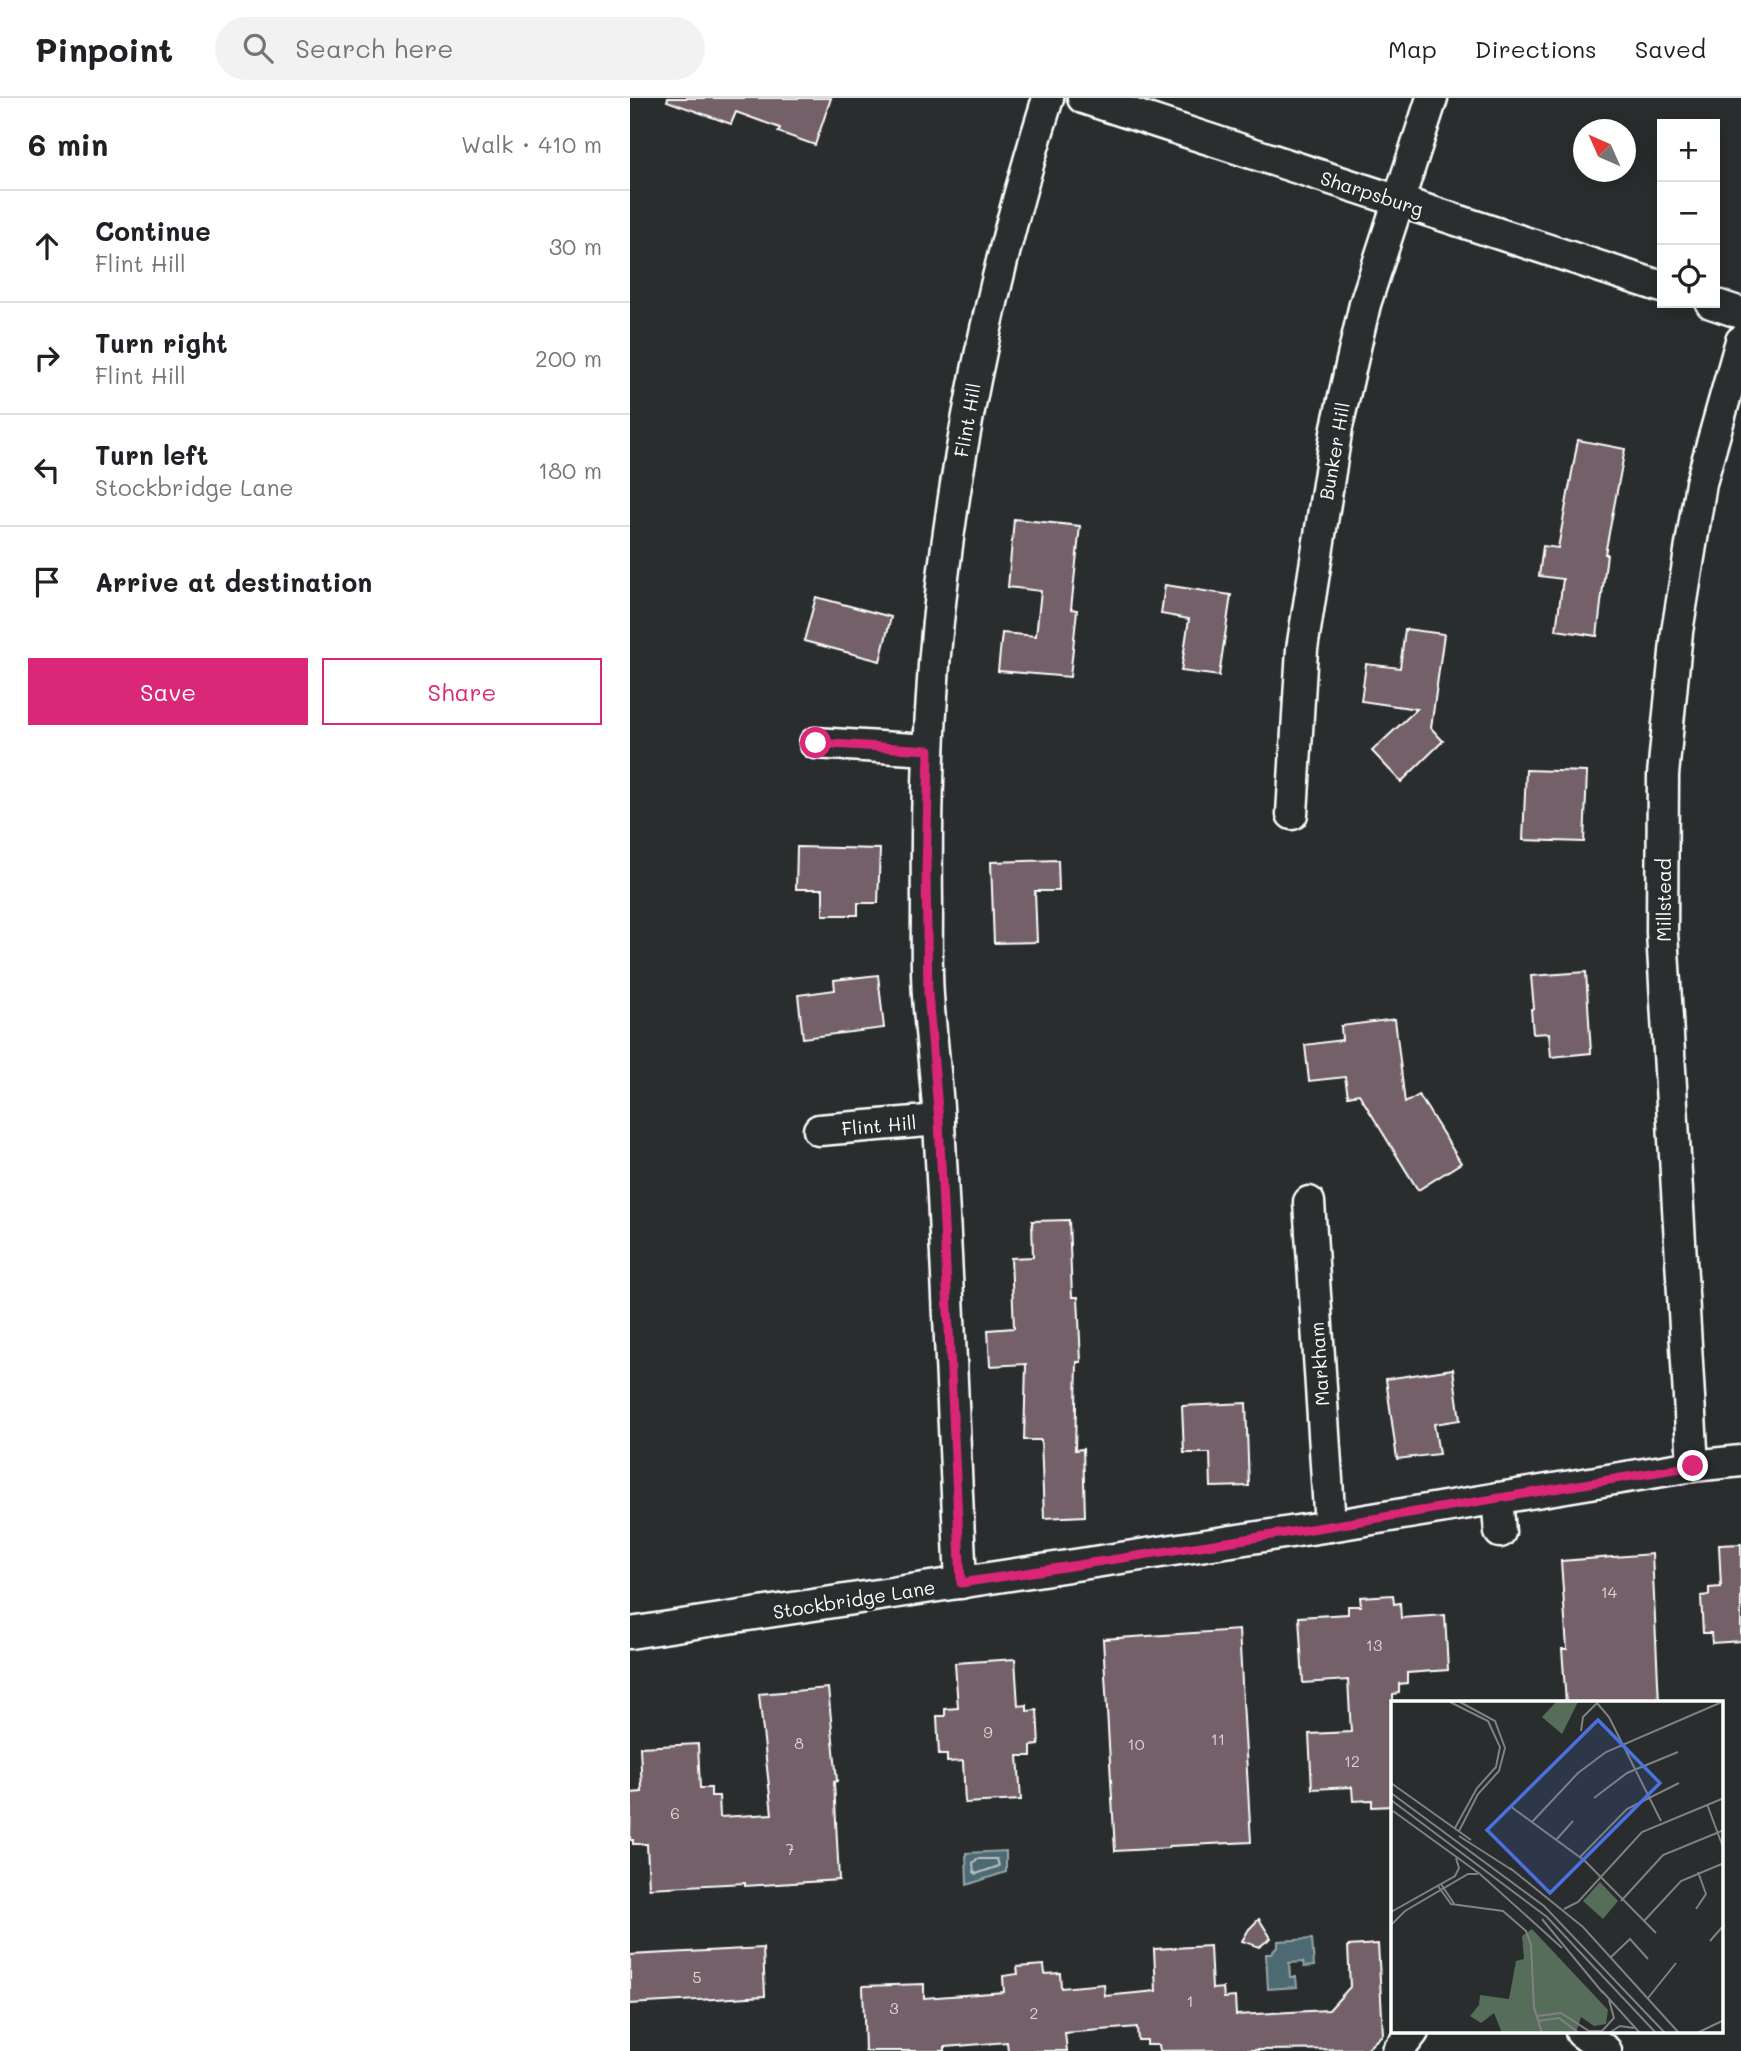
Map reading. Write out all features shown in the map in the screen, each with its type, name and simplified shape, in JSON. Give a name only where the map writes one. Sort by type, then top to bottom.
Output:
[{"type":"street","name":"Flint Hill","points":[[961,1583],[939,1121],[928,993],[926,873],[934,664],[966,415],[989,308],[1019,192],[1048,98]]},
{"type":"street","name":"Sharpsburg","points":[[1083,98],[1657,285]]},
{"type":"street","name":"Bunker Hill","points":[[1292,814],[1302,649],[1337,427],[1366,304],[1432,98]]},
{"type":"street","points":[[1720,306],[1741,313]]},
{"type":"street","name":"Millstead","points":[[1693,1466],[1662,932],[1663,775],[1677,632],[1701,483],[1741,341]]},
{"type":"street","points":[[816,743],[929,750]]},
{"type":"street","name":"Flint Hill","points":[[819,1130],[939,1121]]},
{"type":"street","name":"Markham","points":[[1309,1202],[1330,1526]]},
{"type":"street","name":"Stockbridge Lane","points":[[630,1633],[1330,1526],[1693,1466],[1741,1461]]},
{"type":"street","points":[[1497,1497],[1500,1532]]},
{"type":"street","points":[[1398,2051],[1411,2034]]},
{"type":"street","points":[[1584,2034],[1606,2051]]},
{"type":"water","points":[[1006,1851],[1006,1872],[967,1885],[966,1853]]},
{"type":"water","points":[[1312,1939],[1314,1966],[1304,1967],[1303,1962],[1289,1963],[1290,1977],[1296,1977],[1297,1987],[1268,1989],[1266,1954],[1271,1954],[1278,1946],[1278,1941]]},
{"type":"building","points":[[668,98],[831,98],[815,145],[778,132],[780,128],[736,112],[731,124],[667,101]]},
{"type":"building","points":[[1578,440],[1625,449],[1605,554],[1597,636],[1556,630],[1563,579],[1539,576],[1543,546],[1558,548]]},
{"type":"building","points":[[1014,519],[1080,526],[1071,609],[1077,610],[1070,677],[998,671],[1002,633],[1036,636],[1041,591],[1008,587]]},
{"type":"building","points":[[1165,585],[1231,595],[1219,676],[1181,671],[1189,619],[1161,614]]},
{"type":"building","points":[[816,597],[891,617],[880,661],[804,641]]},
{"type":"building","points":[[1405,629],[1444,634],[1431,728],[1443,741],[1401,782],[1372,751],[1417,709],[1361,701],[1366,664],[1400,668]]},
{"type":"building","points":[[1526,770],[1587,772],[1584,842],[1523,840]]},
{"type":"building","points":[[797,847],[880,849],[878,903],[858,903],[858,915],[823,915],[823,889],[796,889]]},
{"type":"building","points":[[1058,860],[1059,891],[1035,891],[1037,942],[994,943],[991,862]]},
{"type":"building","points":[[1586,972],[1591,1053],[1551,1057],[1549,1033],[1533,1034],[1531,976]]},
{"type":"building","points":[[878,975],[884,1028],[803,1038],[798,995],[835,990],[834,980]]},
{"type":"building","points":[[1395,1019],[1405,1103],[1419,1095],[1461,1163],[1418,1190],[1359,1094],[1348,1096],[1345,1077],[1309,1081],[1305,1045],[1342,1040],[1341,1026]]},
{"type":"building","points":[[1069,1220],[1072,1297],[1078,1297],[1081,1362],[1077,1362],[1075,1450],[1083,1449],[1085,1516],[1044,1518],[1041,1440],[1024,1440],[1026,1364],[990,1366],[988,1330],[1014,1328],[1011,1258],[1033,1257],[1032,1221]]},
{"type":"building","points":[[1453,1369],[1460,1420],[1434,1424],[1439,1454],[1397,1459],[1386,1379]]},
{"type":"building","points":[[1246,1403],[1249,1486],[1211,1487],[1210,1453],[1184,1453],[1182,1406]]},
{"type":"building","points":[[1741,1544],[1741,1641],[1712,1643],[1711,1633],[1703,1633],[1701,1596],[1709,1595],[1709,1588],[1721,1587],[1719,1545]]},
{"type":"building","points":[[1652,1554],[1659,1701],[1566,1701],[1562,1649],[1567,1649],[1561,1561]]},
{"type":"building","points":[[1393,1595],[1394,1604],[1400,1603],[1401,1618],[1445,1615],[1448,1670],[1407,1673],[1407,1683],[1399,1684],[1399,1693],[1393,1694],[1391,1701],[1391,1806],[1372,1807],[1372,1800],[1353,1801],[1352,1787],[1312,1789],[1309,1734],[1351,1732],[1348,1680],[1303,1683],[1299,1617],[1348,1614],[1348,1606],[1361,1606],[1360,1597]]},
{"type":"building","points":[[1239,1630],[1251,1842],[1115,1851],[1103,1639]]},
{"type":"building","points":[[1015,1659],[1018,1706],[1027,1705],[1027,1711],[1037,1710],[1039,1745],[1031,1746],[1031,1756],[1018,1756],[1021,1800],[965,1803],[963,1761],[947,1762],[947,1755],[939,1755],[937,1716],[945,1716],[945,1709],[958,1708],[955,1663]]},
{"type":"building","points":[[828,1688],[837,1781],[834,1782],[839,1880],[649,1888],[647,1844],[633,1844],[633,1840],[630,1840],[631,1793],[642,1792],[640,1747],[698,1744],[700,1788],[711,1788],[711,1796],[719,1796],[720,1817],[772,1814],[759,1694]]},
{"type":"building","points":[[1259,1919],[1271,1938],[1259,1947],[1242,1941]]},
{"type":"building","points":[[1378,1944],[1383,2034],[1367,2049],[1160,2051],[1159,2045],[1147,2045],[1147,2040],[1138,2040],[1137,2027],[1065,2033],[1067,2051],[1008,2051],[1007,2042],[945,2047],[945,2051],[865,2051],[863,1986],[924,1984],[924,1998],[1004,1992],[1003,1976],[1018,1974],[1017,1967],[1044,1965],[1045,1974],[1060,1973],[1061,1988],[1104,1984],[1105,1996],[1156,1991],[1154,1949],[1210,1946],[1212,1989],[1223,1988],[1224,1998],[1235,1997],[1236,2015],[1329,2010],[1350,1987],[1348,1946]]},
{"type":"building","points":[[763,1948],[765,1996],[630,2004],[630,1955]]},
{"type":"route","points":[[816,743],[929,750],[926,873],[928,993],[939,1121],[961,1583],[1693,1466]]}]
